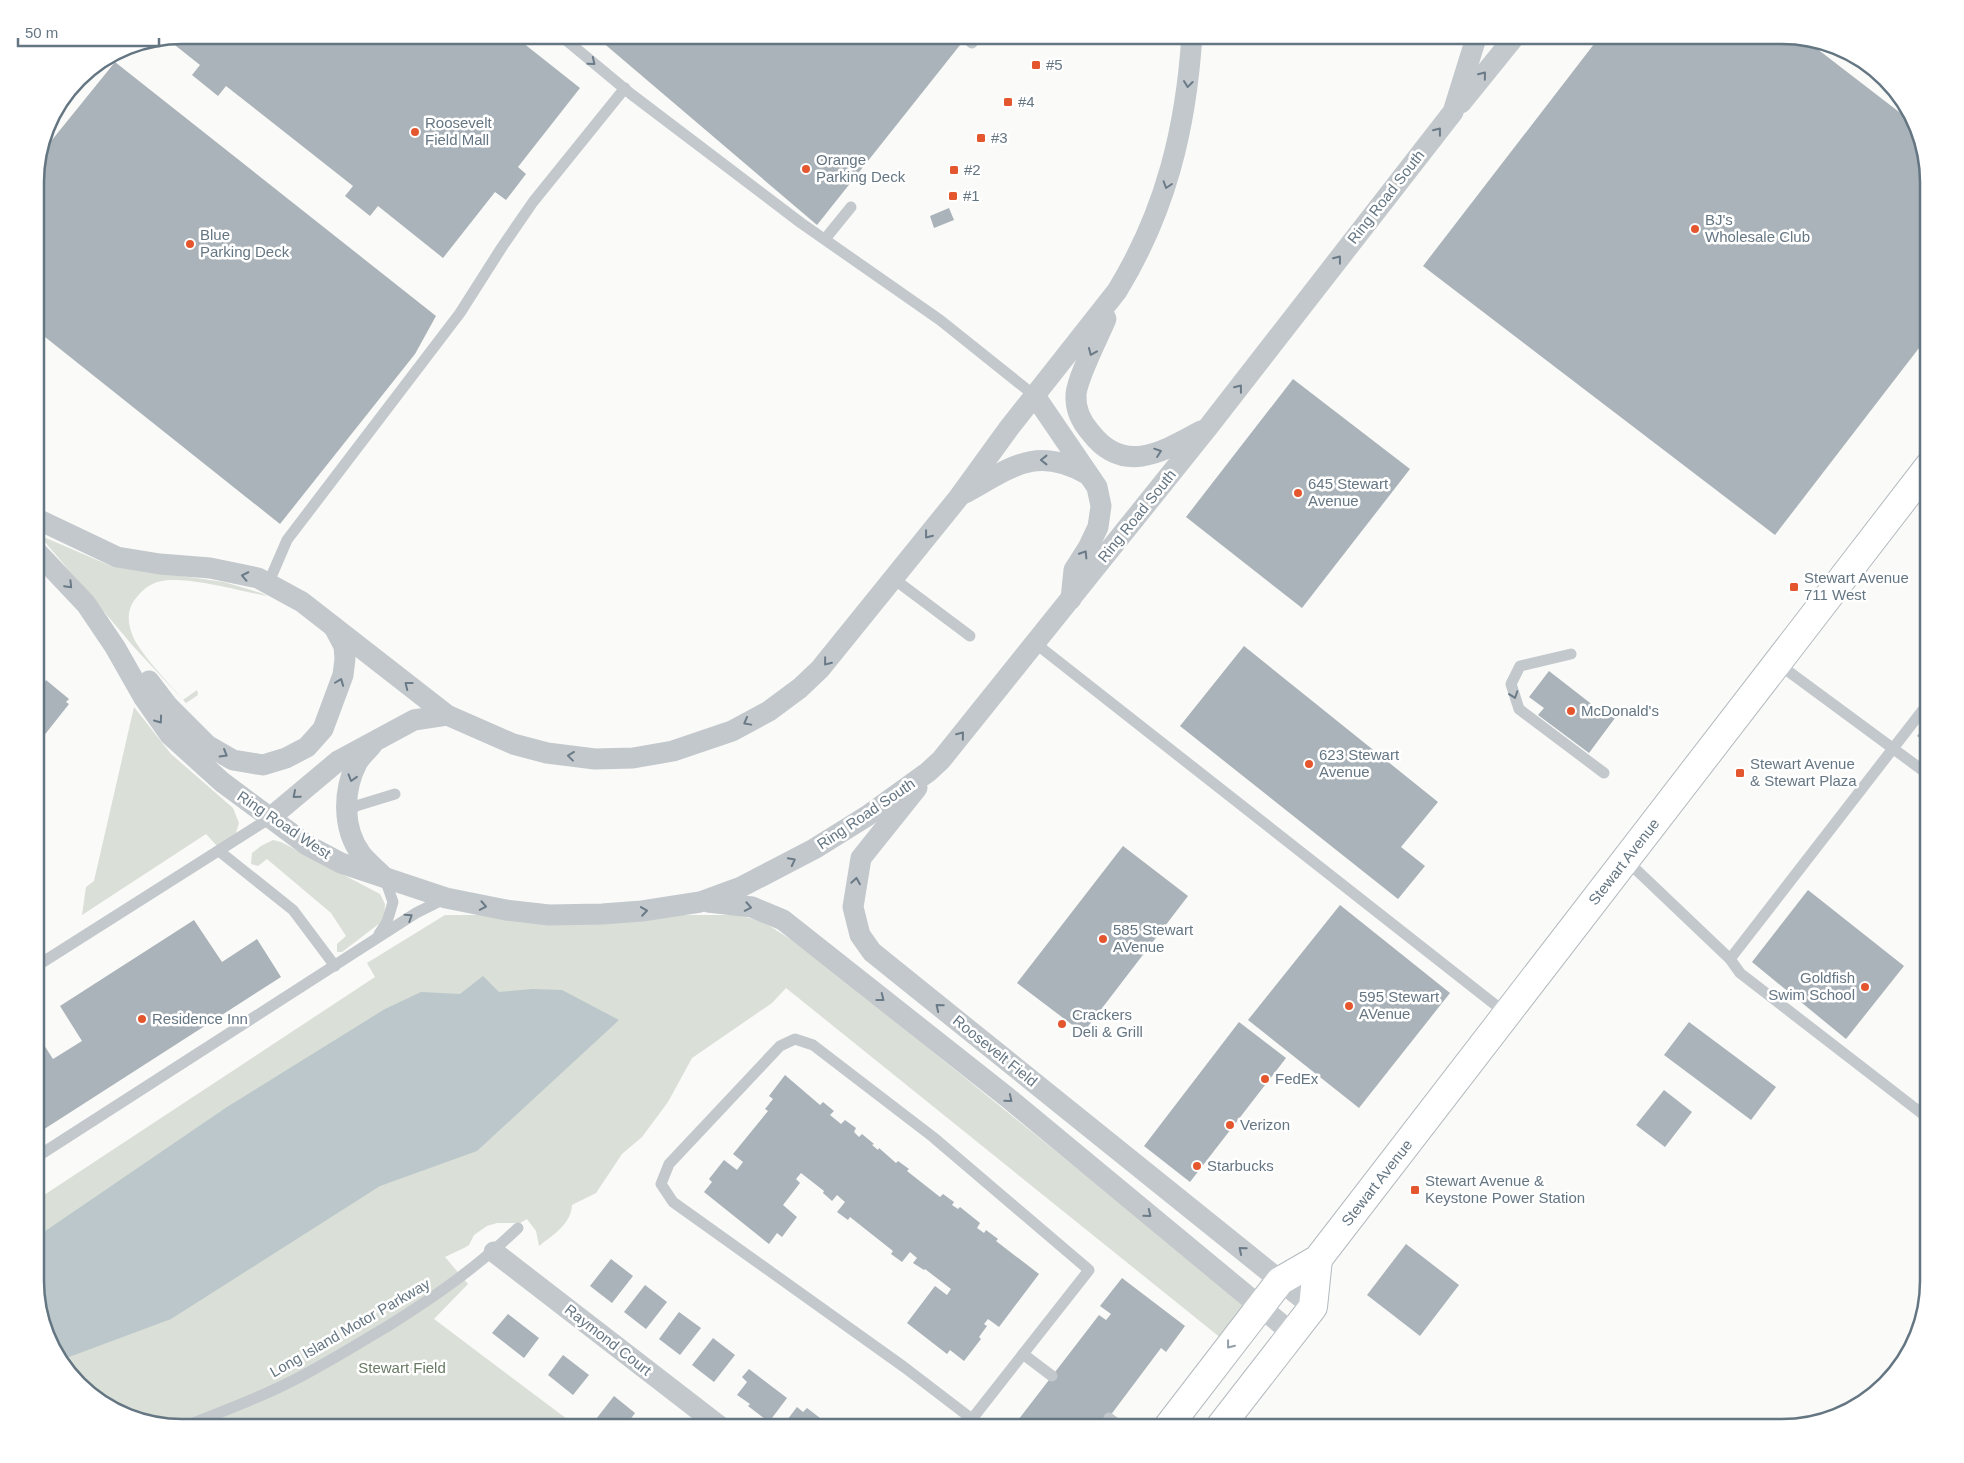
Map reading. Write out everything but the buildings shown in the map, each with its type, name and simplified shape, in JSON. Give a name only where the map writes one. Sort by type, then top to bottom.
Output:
[{"type":"main road","name":"Stewart Avenue","points":[[1174,1419],[1280,1282],[1318,1259],[1920,478]]},
{"type":"main road","points":[[1226,1419],[1313,1308],[1318,1259]]},
{"type":"street","points":[[44,522],[117,557],[160,564],[210,568],[258,578],[302,602],[446,715],[513,744],[547,753],[595,759],[633,758],[672,751],[732,731],[769,711],[800,688],[820,669],[959,497],[1009,428],[1117,291],[1152,223],[1173,165],[1186,94],[1191,44]]},
{"type":"street","name":"Ring Road South","points":[[700,902],[741,887],[814,849],[867,816],[928,772],[941,760],[1209,426],[1452,112],[1474,44]]},
{"type":"street","points":[[1452,112],[1509,44]]},
{"type":"street","points":[[1117,291],[1078,387],[1077,403],[1085,426],[1103,446],[1133,457],[1163,451],[1209,426]]},
{"type":"street","points":[[1035,396],[1097,487],[1101,506],[1098,527],[1088,548],[1074,570],[1071,599]]},
{"type":"street","points":[[959,497],[1002,473],[1034,460],[1063,462],[1089,475]]},
{"type":"street","name":"Ring Road West","points":[[44,560],[86,604],[115,647],[144,698],[170,735],[222,782],[307,845],[341,864],[446,898],[506,910],[549,915],[642,911],[700,902]]},
{"type":"street","points":[[115,647],[132,661],[168,706],[207,745],[233,760],[264,765],[286,758],[307,747],[323,729],[343,675],[345,659],[344,646],[333,626]]},
{"type":"street","points":[[270,818],[338,761],[414,720],[446,715]]},
{"type":"street","points":[[379,738],[358,762],[351,781],[346,814],[360,853],[385,879]]},
{"type":"street","name":"Roosevelt Field","points":[[928,772],[908,801],[861,858],[853,907],[860,935],[872,952],[1313,1308]]},
{"type":"street","name":"Roosevelt Field","points":[[700,902],[752,907],[783,920],[1007,1097],[1292,1333]]},
{"type":"street","name":"Raymond Court","points":[[494,1252],[710,1419]]},
{"type":"lane","points":[[571,44],[625,88],[825,239],[940,320],[1035,396]]},
{"type":"lane","points":[[268,584],[286,540],[460,313],[502,247],[534,202],[625,88]]},
{"type":"lane","points":[[825,239],[851,207]]},
{"type":"lane","points":[[894,579],[970,636]]},
{"type":"lane","points":[[1036,643],[1507,1014]]},
{"type":"lane","points":[[1571,654],[1520,666],[1511,684],[1519,709],[1604,773]]},
{"type":"lane","points":[[1777,663],[1920,768]]},
{"type":"lane","points":[[1730,959],[1920,714]]},
{"type":"lane","points":[[346,814],[356,806],[395,794]]},
{"type":"lane","points":[[44,961],[270,818]]},
{"type":"lane","points":[[219,851],[293,910],[335,966]]},
{"type":"lane","points":[[1626,860],[1730,959],[1740,973],[1920,1112]]},
{"type":"lane","points":[[375,940],[387,922],[393,902],[385,879]]},
{"type":"lane","points":[[44,1152],[416,912],[446,898]]},
{"type":"lane","points":[[795,1039],[813,1045],[933,1137],[1089,1270],[1024,1354],[972,1419],[904,1367],[673,1202],[662,1184],[669,1164],[780,1046],[795,1039]]},
{"type":"lane","name":"Long Island Motor Parkway","points":[[204,1419],[286,1384],[355,1346],[438,1295],[494,1252],[518,1228]]},
{"type":"lane","points":[[1024,1354],[1052,1376]]},
{"type":"green space","points":[[44,537],[111,566],[224,582],[267,596],[227,587],[181,580],[168,580],[153,584],[137,597],[129,613],[130,627],[135,641],[180,697],[133,646],[44,541]]},
{"type":"green space","points":[[197,690],[198,695],[186,703],[183,700]]},
{"type":"green space","points":[[134,707],[171,754],[233,808],[239,823],[235,836],[218,847],[206,834],[82,915],[86,887],[94,881]]},
{"type":"green space","points":[[273,840],[281,842],[380,894],[385,904],[384,920],[342,952],[337,952],[337,944],[346,936],[331,913],[267,859],[258,866],[251,864],[252,853]]},
{"type":"green space","name":"Stewart Field","points":[[445,915],[737,915],[762,921],[807,950],[1252,1310],[1227,1343],[786,988],[772,1003],[692,1058],[668,1102],[642,1137],[622,1154],[596,1193],[572,1205],[571,1212],[565,1223],[550,1238],[539,1246],[536,1231],[527,1219],[520,1223],[497,1223],[487,1226],[474,1235],[469,1245],[445,1257],[468,1284],[434,1319],[567,1419],[181,1419],[146,1415],[113,1401],[98,1391],[78,1372],[58,1343],[51,1326],[46,1309],[44,1291],[44,1195],[375,977],[367,963]]},
{"type":"shaded area","points":[[483,976],[499,992],[532,989],[562,990],[619,1020],[477,1151],[380,1186],[171,1319],[67,1358],[58,1343],[46,1309],[44,1291],[44,1232],[227,1107],[385,1009],[421,992],[460,994]]},
{"type":"place","name":"#5","points":[[1036,65]]},
{"type":"place","name":"#4","points":[[1008,102]]},
{"type":"place","name":"Roosevelt Field Mall","points":[[415,132]]},
{"type":"place","name":"#3","points":[[981,138]]},
{"type":"place","name":"Orange Parking Deck","points":[[806,169]]},
{"type":"place","name":"#2","points":[[954,170]]},
{"type":"place","name":"#1","points":[[953,196]]},
{"type":"place","name":"BJ's Wholesale Club","points":[[1695,229]]},
{"type":"place","name":"Blue Parking Deck","points":[[190,244]]},
{"type":"place","name":"645 Stewart Avenue","points":[[1298,493]]},
{"type":"place","name":"Stewart Avenue 711 West","points":[[1794,587]]},
{"type":"place","name":"McDonald's","points":[[1571,711]]},
{"type":"place","name":"623 Stewart Avenue","points":[[1309,764]]},
{"type":"place","name":"Stewart Avenue & Stewart Plaza","points":[[1740,773]]},
{"type":"place","name":"585 Stewart AVenue","points":[[1103,939]]},
{"type":"place","name":"Goldfish Swim School","points":[[1865,987]]},
{"type":"place","name":"595 Stewart AVenue","points":[[1349,1006]]},
{"type":"place","name":"Residence Inn","points":[[142,1019]]},
{"type":"place","name":"Crackers Deli & Grill","points":[[1062,1024]]},
{"type":"place","name":"FedEx","points":[[1265,1079]]},
{"type":"place","name":"Verizon","points":[[1230,1125]]},
{"type":"place","name":"Starbucks","points":[[1197,1166]]},
{"type":"place","name":"Stewart Avenue & Keystone Power Station","points":[[1415,1190]]}]
